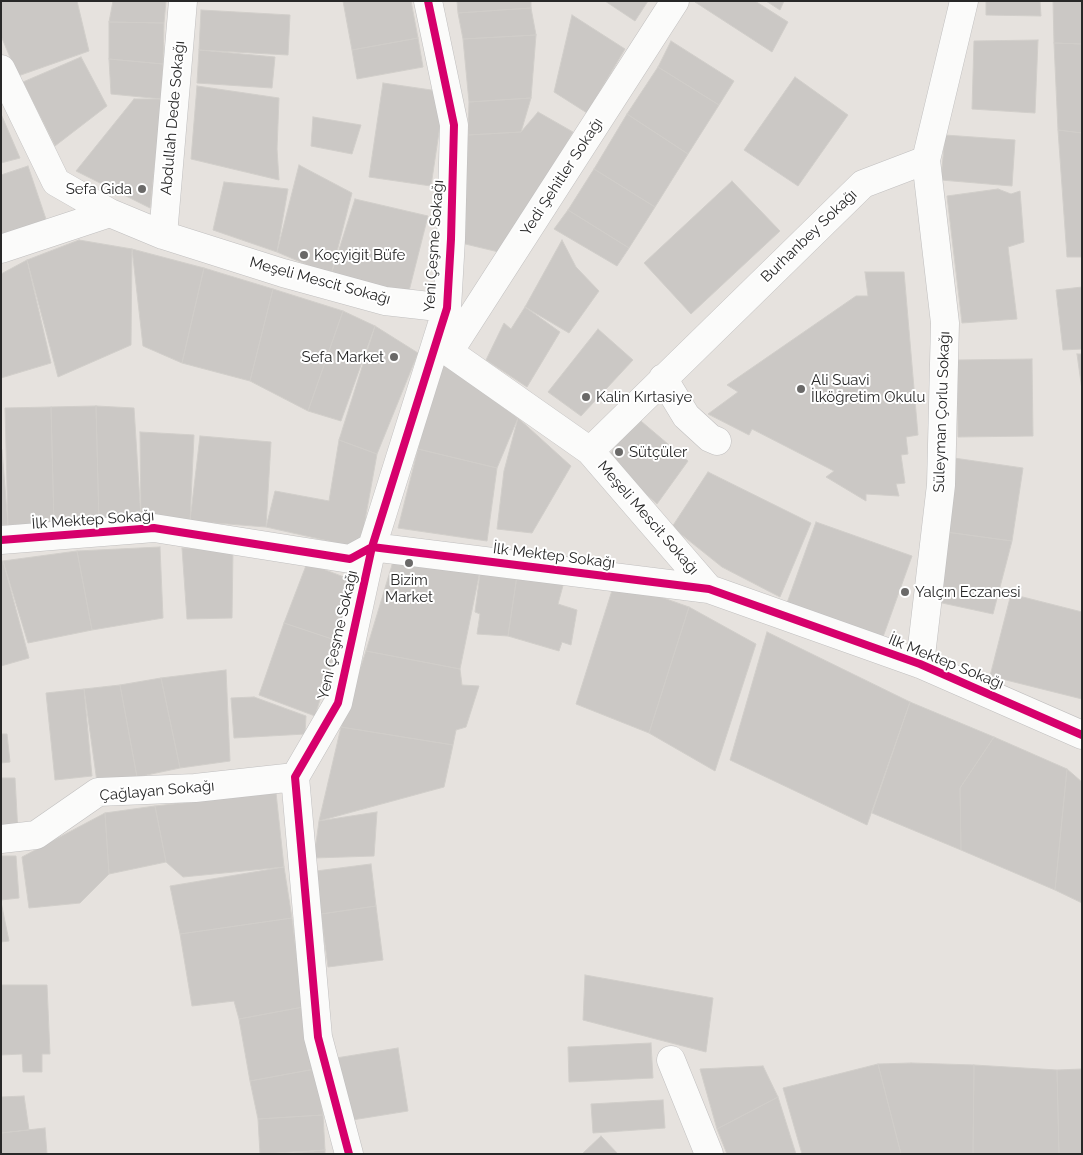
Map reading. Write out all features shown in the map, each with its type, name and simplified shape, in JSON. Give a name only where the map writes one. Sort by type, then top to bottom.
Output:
[{"type":"street","name":"Abdullah Dede Sokağı","points":[[163,235],[183,1]]},
{"type":"street","name":"Yeni Çeşme Sokağı","points":[[295,778],[338,703],[372,547],[447,308],[454,124],[428,1]]},
{"type":"street","name":"Yedi Şehitler Sokağı","points":[[449,352],[675,1]]},
{"type":"street","points":[[926,160],[964,1]]},
{"type":"street","name":"Meşeli Mescit Sokağı","points":[[1,69],[56,182],[110,213],[163,235],[282,273],[385,301],[447,308]]},
{"type":"street","name":"Burhanbey Sokağı","points":[[590,450],[863,184],[926,160]]},
{"type":"street","name":"Süleyman Çorlu Sokağı","points":[[920,664],[941,485],[945,323],[926,160]]},
{"type":"street","points":[[1,249],[110,213]]},
{"type":"street","points":[[447,308],[449,352]]},
{"type":"street","name":"Meşeli Mescit Sokağı","points":[[449,352],[590,450],[709,589]]},
{"type":"street","points":[[663,378],[686,416],[710,438],[716,441]]},
{"type":"street","name":"İlk Mektep Sokağı","points":[[1,540],[154,528],[350,559],[372,547],[709,589],[920,664],[1082,735]]},
{"type":"street","points":[[295,778],[318,1037],[349,1154]]},
{"type":"street","name":"Çağlayan Sokağı","points":[[1,839],[36,835],[98,792],[195,788],[295,778]]},
{"type":"street","points":[[671,1060],[709,1154]]},
{"type":"building","points":[[1,1],[77,1],[89,51],[18,76],[1,36]]},
{"type":"building","points":[[113,1],[166,1],[164,23],[109,22]]},
{"type":"building","points":[[343,1],[411,1],[418,38],[352,50]]},
{"type":"building","points":[[457,1],[531,1],[531,8],[458,13]]},
{"type":"building","points":[[605,1],[648,1],[635,21]]},
{"type":"building","points":[[755,1],[788,22],[772,52],[695,2]]},
{"type":"building","points":[[766,1],[784,1],[780,10]]},
{"type":"building","points":[[986,1],[1040,1],[1041,16],[986,15]]},
{"type":"building","points":[[1053,1],[1082,1],[1082,44],[1054,43]]},
{"type":"building","points":[[531,8],[536,35],[463,39],[458,13]]},
{"type":"building","points":[[201,10],[290,15],[288,55],[199,50]]},
{"type":"building","points":[[572,15],[625,49],[587,113],[554,92]]},
{"type":"building","points":[[109,22],[164,23],[163,64],[109,59]]},
{"type":"building","points":[[536,35],[531,98],[469,102],[463,39]]},
{"type":"building","points":[[418,38],[423,67],[357,79],[352,50]]},
{"type":"building","points":[[1038,40],[1035,113],[972,109],[974,41]]},
{"type":"building","points":[[671,41],[734,81],[719,105],[658,67]]},
{"type":"building","points":[[1054,43],[1082,44],[1082,133],[1058,130]]},
{"type":"building","points":[[199,50],[275,57],[272,88],[197,83]]},
{"type":"building","points":[[81,57],[107,106],[55,146],[23,82]]},
{"type":"building","points":[[109,59],[163,64],[162,99],[111,94]]},
{"type":"building","points":[[658,67],[719,105],[688,154],[627,114]]},
{"type":"building","points":[[795,77],[848,115],[798,186],[744,150]]},
{"type":"building","points":[[383,83],[445,92],[431,186],[369,177]]},
{"type":"building","points":[[197,86],[279,98],[277,149],[279,180],[191,159]]},
{"type":"building","points":[[531,98],[521,132],[468,135],[469,102]]},
{"type":"building","points":[[134,99],[162,99],[150,208],[76,171]]},
{"type":"building","points":[[538,112],[573,132],[507,254],[457,242],[468,135],[521,132]]},
{"type":"building","points":[[1,114],[20,158],[1,163]]},
{"type":"building","points":[[627,114],[688,154],[655,207],[594,169]]},
{"type":"building","points":[[313,117],[361,125],[352,154],[311,146]]},
{"type":"building","points":[[1058,130],[1082,133],[1082,257],[1067,257]]},
{"type":"building","points":[[945,135],[1015,140],[1012,186],[941,180]]},
{"type":"building","points":[[299,165],[352,193],[331,275],[277,252]]},
{"type":"building","points":[[28,166],[48,225],[1,244],[1,175]]},
{"type":"building","points":[[594,169],[655,207],[629,248],[568,210]]},
{"type":"building","points":[[732,181],[780,231],[691,314],[644,263]]},
{"type":"building","points":[[224,182],[288,189],[277,252],[213,230]]},
{"type":"building","points":[[998,189],[1011,194],[1020,191],[1024,242],[1008,247],[1017,319],[962,323],[947,196]]},
{"type":"building","points":[[355,199],[428,216],[408,295],[331,275]]},
{"type":"building","points":[[568,210],[629,248],[617,266],[554,229]]},
{"type":"building","points":[[79,240],[132,249],[131,345],[58,377],[27,260]]},
{"type":"building","points":[[562,240],[576,267],[599,291],[569,333],[525,307]]},
{"type":"building","points":[[132,249],[204,268],[182,363],[143,346]]},
{"type":"building","points":[[27,260],[51,363],[1,378],[1,274]]},
{"type":"building","points":[[204,268],[273,289],[250,381],[182,363]]},
{"type":"building","points":[[865,272],[904,272],[918,435],[906,437],[908,454],[901,455],[905,483],[896,484],[899,496],[866,494],[866,501],[826,477],[834,471],[752,429],[749,435],[708,414],[738,392],[727,385],[856,296],[868,296]]},
{"type":"building","points":[[1082,287],[1082,349],[1063,350],[1056,290]]},
{"type":"building","points":[[273,289],[343,311],[308,411],[250,381]]},
{"type":"building","points":[[525,307],[560,332],[527,387],[486,360],[504,323],[511,329]]},
{"type":"building","points":[[343,311],[375,326],[341,421],[308,411]]},
{"type":"building","points":[[375,326],[418,353],[377,454],[339,440]]},
{"type":"building","points":[[598,329],[633,360],[581,416],[548,392]]},
{"type":"building","points":[[1077,354],[1082,354],[1082,390]]},
{"type":"building","points":[[1032,359],[1033,436],[958,437],[957,360]]},
{"type":"building","points":[[440,361],[518,418],[497,468],[418,449]]},
{"type":"building","points":[[96,406],[99,523],[54,524],[51,407]]},
{"type":"building","points":[[96,406],[134,408],[141,519],[99,523]]},
{"type":"building","points":[[51,407],[54,524],[8,525],[5,408]]},
{"type":"building","points":[[635,416],[688,461],[657,504],[607,459]]},
{"type":"building","points":[[518,418],[571,466],[532,533],[497,529],[504,471]]},
{"type":"building","points":[[140,432],[194,435],[190,521],[141,519]]},
{"type":"building","points":[[200,436],[271,442],[266,527],[190,521]]},
{"type":"building","points":[[339,440],[377,454],[360,548],[266,527],[275,491],[329,501]]},
{"type":"building","points":[[418,449],[497,468],[487,541],[398,528]]},
{"type":"building","points":[[2,450],[8,525],[1,525]]},
{"type":"building","points":[[954,458],[1023,468],[1012,541],[946,532]]},
{"type":"building","points":[[708,472],[811,523],[780,597],[722,567],[672,527]]},
{"type":"building","points":[[816,522],[912,556],[883,637],[787,603]]},
{"type":"building","points":[[946,532],[1012,541],[993,614],[933,601]]},
{"type":"building","points":[[160,547],[163,618],[92,630],[77,551]]},
{"type":"building","points":[[182,548],[233,549],[232,618],[187,619]]},
{"type":"building","points":[[77,551],[92,630],[28,643],[3,561]]},
{"type":"building","points":[[395,555],[481,566],[460,669],[366,651]]},
{"type":"building","points":[[1,561],[3,561],[29,658],[1,666]]},
{"type":"building","points":[[307,563],[357,582],[338,641],[284,623]]},
{"type":"building","points":[[481,566],[518,569],[508,636],[477,634],[480,614],[475,612]]},
{"type":"building","points":[[518,569],[565,578],[558,604],[577,610],[571,645],[562,642],[559,651],[508,636]]},
{"type":"building","points":[[615,581],[689,607],[649,733],[576,704]]},
{"type":"building","points":[[1011,594],[1082,612],[1082,699],[990,676]]},
{"type":"building","points":[[689,607],[756,644],[715,771],[649,733]]},
{"type":"building","points":[[284,623],[338,641],[315,716],[259,695]]},
{"type":"building","points":[[767,632],[910,702],[867,825],[730,760]]},
{"type":"building","points":[[366,651],[460,669],[462,685],[479,686],[466,727],[456,730],[453,745],[341,727]]},
{"type":"building","points":[[226,670],[230,761],[180,768],[161,678]]},
{"type":"building","points":[[161,678],[180,768],[137,777],[120,685]]},
{"type":"building","points":[[120,685],[137,777],[97,782],[84,689]]},
{"type":"building","points":[[84,689],[92,776],[55,780],[46,693]]},
{"type":"building","points":[[254,697],[306,716],[305,734],[234,738],[231,698]]},
{"type":"building","points":[[910,702],[994,737],[960,788],[961,850],[872,813]]},
{"type":"building","points":[[341,727],[453,745],[444,787],[319,821]]},
{"type":"building","points":[[1,734],[7,734],[10,762],[1,763]]},
{"type":"building","points":[[994,737],[1067,769],[1055,890],[961,850],[960,788]]},
{"type":"building","points":[[1067,769],[1082,782],[1082,903],[1055,890]]},
{"type":"building","points":[[1,778],[15,778],[18,833],[1,834]]},
{"type":"building","points":[[276,793],[284,867],[183,877],[166,862],[155,806]]},
{"type":"building","points":[[155,806],[166,862],[109,874],[105,813]]},
{"type":"building","points":[[377,812],[374,856],[314,858],[319,821]]},
{"type":"building","points":[[105,813],[109,874],[80,903],[29,908],[22,857]]},
{"type":"building","points":[[1,856],[16,856],[19,898],[1,900]]},
{"type":"building","points":[[371,864],[376,906],[321,914],[316,871]]},
{"type":"building","points":[[284,867],[292,918],[180,934],[170,886]]},
{"type":"building","points":[[1,902],[9,941],[1,942]]},
{"type":"building","points":[[376,906],[383,960],[328,967],[321,914]]},
{"type":"building","points":[[292,918],[303,1007],[239,1019],[234,1001],[192,1006],[180,934]]},
{"type":"building","points":[[585,975],[713,998],[706,1052],[583,1020]]},
{"type":"building","points":[[1,985],[47,985],[50,1054],[42,1054],[42,1072],[23,1072],[22,1054],[1,1055]]},
{"type":"building","points":[[303,1007],[315,1069],[250,1081],[239,1019]]},
{"type":"building","points":[[651,1043],[653,1078],[569,1082],[568,1047]]},
{"type":"building","points":[[398,1048],[408,1111],[346,1121],[336,1058]]},
{"type":"building","points":[[878,1064],[974,1065],[973,1154],[901,1154]]},
{"type":"building","points":[[878,1064],[901,1154],[802,1154],[783,1088]]},
{"type":"building","points":[[974,1065],[1057,1070],[1059,1154],[973,1154]]},
{"type":"building","points":[[763,1066],[778,1097],[717,1129],[700,1069]]},
{"type":"building","points":[[315,1069],[323,1115],[258,1119],[250,1081]]},
{"type":"building","points":[[1082,1069],[1082,1154],[1059,1154],[1057,1070]]},
{"type":"building","points":[[24,1096],[29,1130],[1,1133],[1,1097]]},
{"type":"building","points":[[778,1097],[796,1154],[727,1154],[717,1129]]},
{"type":"building","points":[[663,1100],[665,1128],[593,1133],[591,1104]]},
{"type":"building","points":[[323,1115],[325,1150],[260,1154],[258,1119]]},
{"type":"building","points":[[45,1128],[47,1154],[1,1154],[1,1133]]},
{"type":"building","points":[[601,1136],[618,1154],[582,1154]]},
{"type":"building","points":[[325,1150],[325,1154],[282,1154]]},
{"type":"cycle path","points":[[349,1154],[318,1037],[295,777],[338,703],[372,547],[447,308],[454,125],[428,1]]},
{"type":"cycle path","points":[[1,540],[154,528],[350,559],[372,547],[709,589],[920,664],[1082,735]]},
{"type":"place","name":"Sefa Gida","points":[[142,189]]},
{"type":"place","name":"Koçyiğit Büfe","points":[[304,255]]},
{"type":"place","name":"Sefa Market","points":[[394,357]]},
{"type":"place","name":"Ali Suavi İlköğretim Okulu","points":[[801,389]]},
{"type":"place","name":"Kalin Kırtasiye","points":[[586,397]]},
{"type":"place","name":"Sütçüler","points":[[619,452]]},
{"type":"place","name":"Bizim Market","points":[[409,563]]},
{"type":"place","name":"Yalçın Eczanesi","points":[[905,592]]}]
